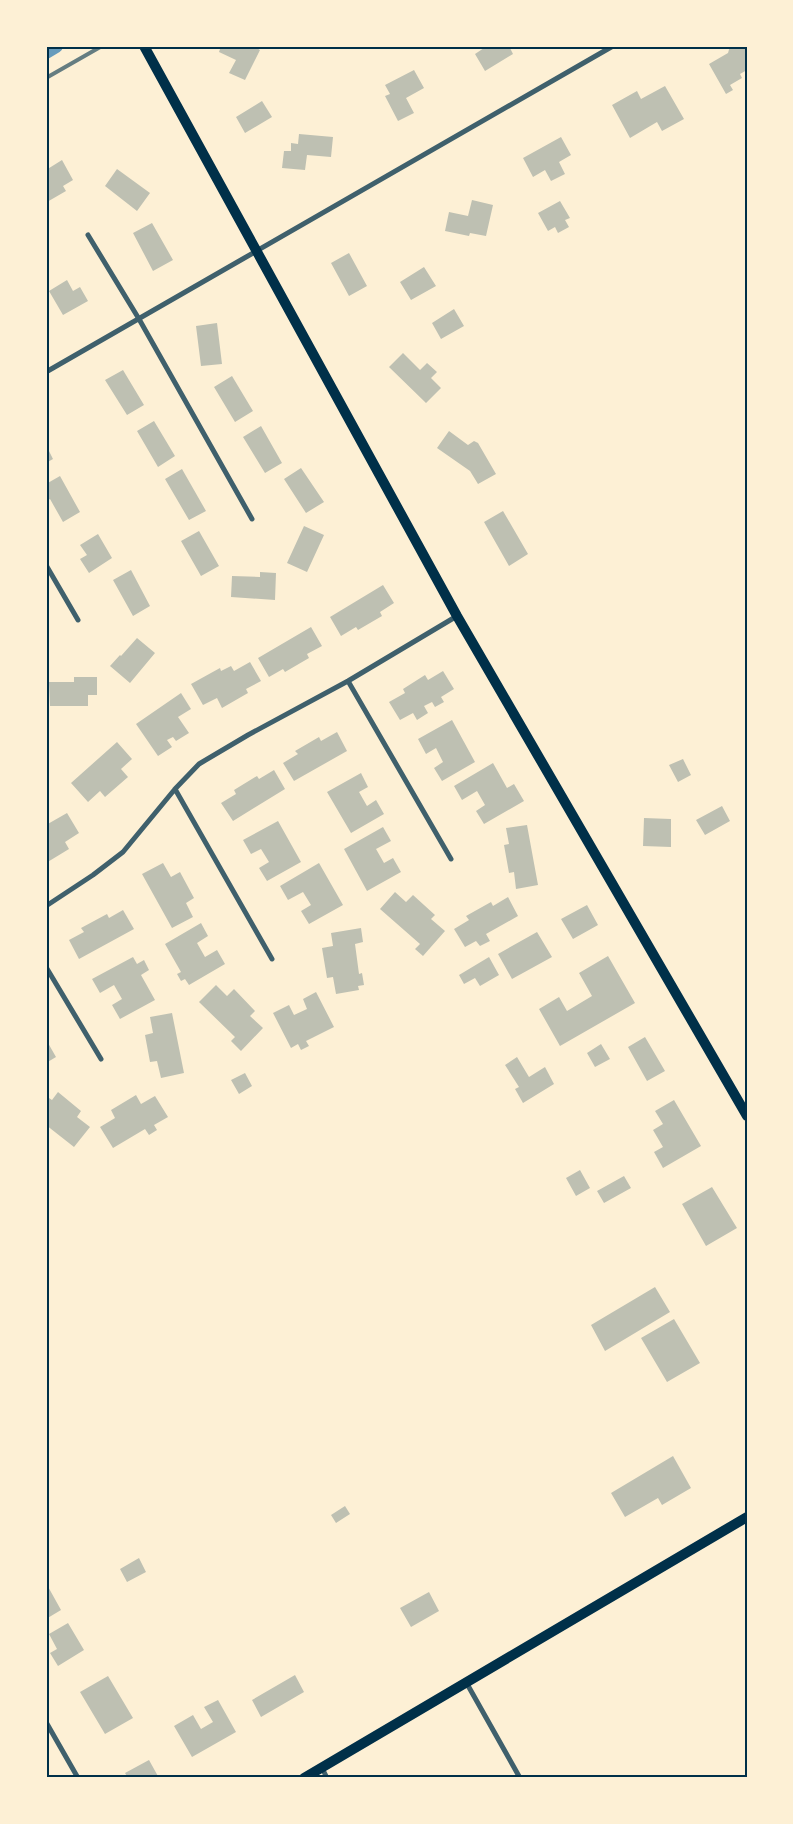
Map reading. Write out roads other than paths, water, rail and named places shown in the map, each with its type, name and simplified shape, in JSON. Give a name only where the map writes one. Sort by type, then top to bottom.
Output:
[{"type":"main road","points":[[144,46],[258,250],[457,616],[747,1116]]},
{"type":"main road","points":[[304,1778],[747,1517]]},
{"type":"street","points":[[46,372],[613,46]]},
{"type":"street","points":[[88,235],[139,319],[252,519]]},
{"type":"street","points":[[46,565],[78,620]]},
{"type":"street","points":[[46,906],[93,875],[123,852],[175,789],[199,764],[271,722],[348,681],[457,616]]},
{"type":"street","points":[[348,681],[451,859]]},
{"type":"street","points":[[175,789],[272,960]]},
{"type":"street","points":[[46,967],[101,1059]]},
{"type":"street","points":[[466,1682],[520,1778]]},
{"type":"street","points":[[46,1722],[78,1778]]},
{"type":"street","points":[[322,1768],[327,1778]]},
{"type":"waterway","points":[[46,52],[56,46]]},
{"type":"railway","points":[[46,78],[102,46]]}]
